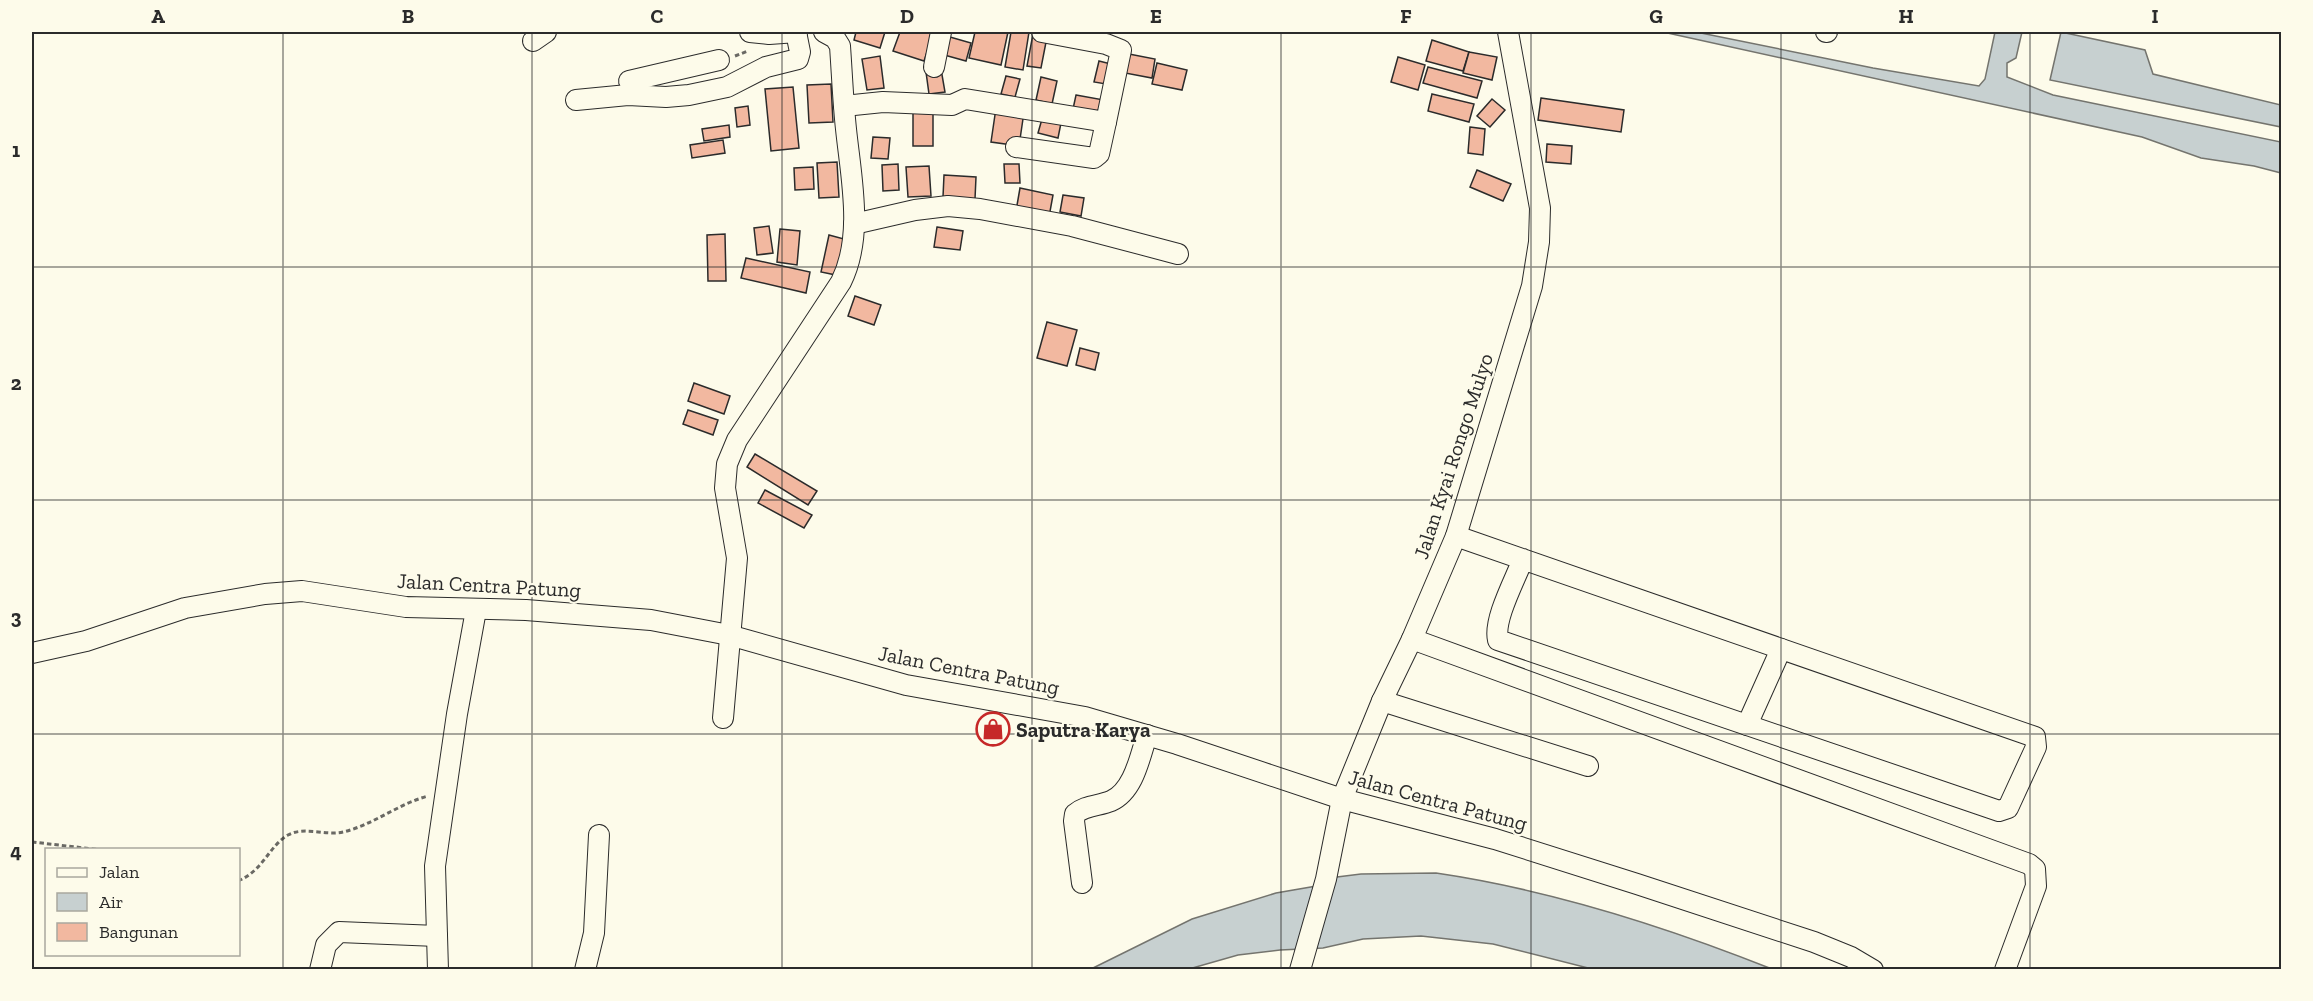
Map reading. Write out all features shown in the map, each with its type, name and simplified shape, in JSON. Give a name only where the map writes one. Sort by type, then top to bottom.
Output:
[{"type":"street","points":[[576,100],[628,95],[666,97],[727,87],[766,67],[798,59],[800,52],[796,32],[769,34],[750,32]]},
{"type":"street","points":[[723,718],[737,558],[725,488],[727,464],[737,440],[841,282],[849,266],[854,224],[840,46],[836,38],[824,32]]},
{"type":"street","points":[[934,67],[940,32]]},
{"type":"street","points":[[1016,147],[1094,158],[1099,154],[1121,50],[1076,35],[1042,32]]},
{"type":"street","name":"Jalan Kyai Rongo Mulyo","points":[[1303,960],[1326,879],[1342,799],[1382,701],[1412,639],[1456,536],[1532,286],[1539,242],[1540,208],[1508,32]]},
{"type":"street","points":[[629,81],[719,60]]},
{"type":"street","points":[[844,106],[883,102],[952,105],[965,99],[1106,122]]},
{"type":"street","points":[[854,224],[915,210],[948,206],[980,209],[1072,226],[1178,254]]},
{"type":"street","points":[[1456,536],[2035,737],[2036,747],[2008,808],[2002,811],[1498,640],[1496,630],[1499,620],[1523,560]]},
{"type":"street","name":"Jalan Centra Patung","points":[[32,652],[86,641],[185,608],[265,594],[302,591],[406,607],[526,610],[651,620],[729,635],[906,685],[1085,717],[1342,799],[1495,839],[1637,884],[1814,942],[1873,969]]},
{"type":"street","points":[[438,969],[435,866],[457,714],[476,610]]},
{"type":"street","points":[[1412,639],[2029,864],[2035,869],[2036,886],[2005,969]]},
{"type":"street","points":[[1747,725],[1780,649]]},
{"type":"street","points":[[1382,701],[1588,766]]},
{"type":"street","points":[[1082,883],[1075,814],[1083,808],[1118,797],[1128,786],[1147,735]]},
{"type":"street","points":[[585,969],[594,933],[599,834]]},
{"type":"street","points":[[320,969],[326,945],[339,932],[436,936]]},
{"type":"path","points":[[240,880],[260,867],[280,841],[291,833],[340,833],[408,802],[447,792]]},
{"type":"path","points":[[32,842],[92,848]]},
{"type":"water","points":[[1663,32],[1696,32],[1873,68],[1979,86],[1985,79],[1995,32],[2022,32],[2016,58],[2007,63],[2007,77],[2053,95],[2281,142],[2281,173],[2254,166],[2201,158],[2142,137]]},
{"type":"water","points":[[2061,32],[2145,50],[2153,74],[2281,105],[2281,127],[2050,80]]},
{"type":"water","points":[[1436,873],[1522,889],[1607,911],[1690,938],[1772,969],[1592,969],[1493,944],[1421,936],[1363,939],[1323,948],[1238,955],[1189,969],[1089,970],[1192,919],[1276,893],[1328,884],[1337,877],[1361,874]]},
{"type":"building","points":[[856,32],[885,32],[880,48],[854,40]]},
{"type":"building","points":[[900,32],[933,34],[924,61],[893,51]]},
{"type":"building","points":[[975,32],[1008,32],[1001,65],[969,58]]},
{"type":"building","points":[[1011,32],[1029,32],[1023,70],[1005,67]]},
{"type":"building","points":[[1033,34],[1047,37],[1041,68],[1027,66]]},
{"type":"building","points":[[943,35],[971,43],[966,61],[937,53]]},
{"type":"building","points":[[1432,40],[1469,52],[1463,71],[1426,61]]},
{"type":"building","points":[[1469,52],[1497,57],[1492,80],[1463,73]]},
{"type":"building","points":[[1129,54],[1155,59],[1152,78],[1125,73]]},
{"type":"building","points":[[880,56],[884,88],[867,90],[862,59]]},
{"type":"building","points":[[1398,57],[1425,65],[1418,90],[1391,82]]},
{"type":"building","points":[[1099,61],[1111,64],[1106,84],[1094,82]]},
{"type":"building","points":[[1157,63],[1187,70],[1182,90],[1152,84]]},
{"type":"building","points":[[1428,67],[1482,81],[1477,98],[1423,83]]},
{"type":"building","points":[[941,69],[945,92],[929,94],[926,72]]},
{"type":"building","points":[[1006,76],[1020,79],[1015,97],[1001,94]]},
{"type":"building","points":[[1041,77],[1057,81],[1052,104],[1036,100]]},
{"type":"building","points":[[831,84],[833,122],[809,123],[807,85]]},
{"type":"building","points":[[793,87],[799,148],[771,151],[765,89]]},
{"type":"building","points":[[1432,94],[1474,104],[1469,122],[1428,111]]},
{"type":"building","points":[[1076,95],[1104,100],[1101,114],[1073,109]]},
{"type":"building","points":[[1541,98],[1624,110],[1621,132],[1538,120]]},
{"type":"building","points":[[1492,99],[1505,110],[1490,127],[1477,116]]},
{"type":"building","points":[[748,106],[750,125],[737,127],[735,108]]},
{"type":"building","points":[[913,108],[933,108],[933,146],[913,146]]},
{"type":"building","points":[[996,108],[1024,112],[1019,146],[991,142]]},
{"type":"building","points":[[1042,119],[1061,123],[1058,138],[1038,133]]},
{"type":"building","points":[[729,125],[730,137],[704,141],[702,129]]},
{"type":"building","points":[[1470,127],[1485,129],[1483,155],[1468,153]]},
{"type":"building","points":[[873,137],[890,138],[888,159],[871,158]]},
{"type":"building","points":[[723,140],[725,153],[692,158],[690,145]]},
{"type":"building","points":[[1547,144],[1572,146],[1571,164],[1546,162]]},
{"type":"building","points":[[837,162],[839,197],[819,198],[817,163]]},
{"type":"building","points":[[898,164],[899,190],[883,191],[882,165]]},
{"type":"building","points":[[1004,164],[1019,164],[1020,183],[1005,183]]},
{"type":"building","points":[[929,166],[931,196],[908,197],[906,167]]},
{"type":"building","points":[[813,167],[814,189],[795,190],[794,168]]},
{"type":"building","points":[[1477,170],[1511,184],[1503,201],[1470,187]]},
{"type":"building","points":[[944,175],[976,177],[975,199],[943,197]]},
{"type":"building","points":[[1020,188],[1053,195],[1049,217],[1016,211]]},
{"type":"building","points":[[1063,195],[1084,198],[1081,216],[1060,212]]},
{"type":"building","points":[[769,226],[773,253],[757,255],[754,228]]},
{"type":"building","points":[[937,227],[963,231],[960,250],[934,247]]},
{"type":"building","points":[[780,229],[800,231],[797,265],[777,262]]},
{"type":"building","points":[[725,234],[726,281],[708,281],[707,235]]},
{"type":"building","points":[[829,235],[844,239],[836,275],[821,272]]},
{"type":"building","points":[[746,258],[810,272],[806,293],[741,278]]},
{"type":"building","points":[[855,296],[881,305],[874,325],[848,316]]},
{"type":"building","points":[[1047,322],[1077,330],[1067,366],[1037,358]]},
{"type":"building","points":[[1080,348],[1099,353],[1095,370],[1076,365]]},
{"type":"building","points":[[694,383],[730,396],[724,414],[688,401]]},
{"type":"building","points":[[688,410],[718,420],[713,435],[683,424]]},
{"type":"building","points":[[755,454],[817,491],[808,505],[747,467]]},
{"type":"building","points":[[765,490],[812,515],[804,528],[758,503]]},
{"type":"place","name":"Saputra Karya","points":[[993,729]]}]
